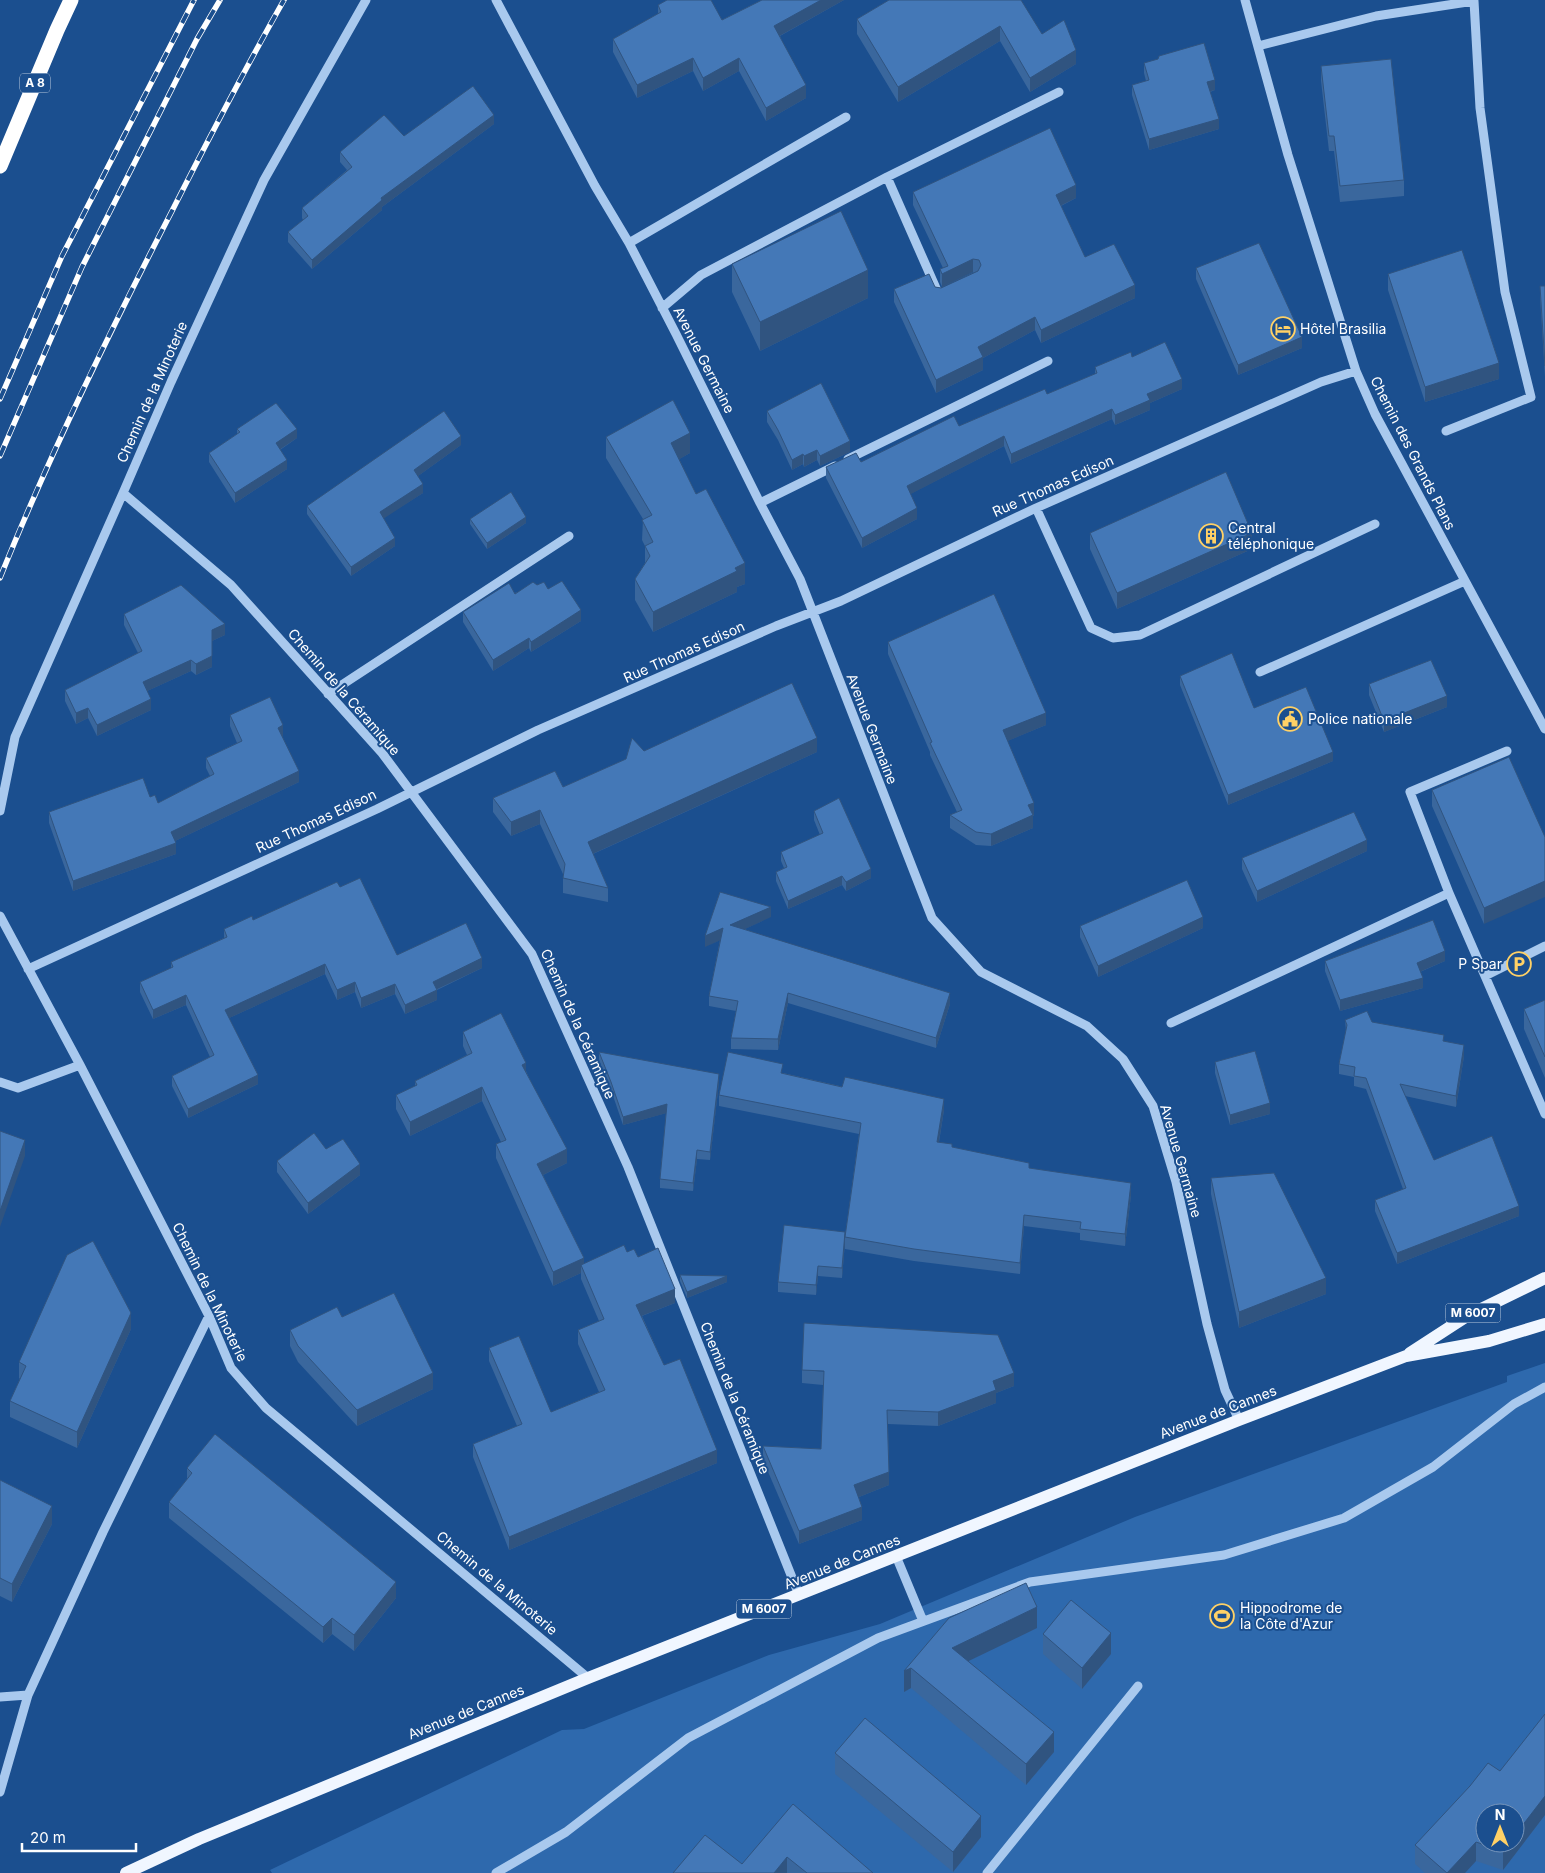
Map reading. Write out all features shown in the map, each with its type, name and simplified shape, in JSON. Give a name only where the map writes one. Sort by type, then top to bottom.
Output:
[{"type":"highway","name":"A 8","points":[[0,166],[56,30],[71,0]]},
{"type":"main road","name":"Avenue de Cannes","points":[[1406,1356],[1467,1316],[1545,1278]]},
{"type":"main road","name":"Avenue de Cannes","points":[[126,1873],[198,1839],[588,1678],[1239,1420],[1406,1356],[1489,1341],[1545,1324]]},
{"type":"street","name":"Chemin de la Minoterie","points":[[0,811],[15,737],[171,382],[264,180],[366,0]]},
{"type":"street","name":"Avenue Germaine","points":[[496,0],[595,186],[629,243],[800,579],[932,918],[981,972],[1088,1026],[1123,1059],[1153,1106],[1176,1182],[1225,1390],[1239,1420]]},
{"type":"street","name":"Chemin des Grands Plans","points":[[1245,0],[1288,155],[1356,371],[1375,414],[1545,729]]},
{"type":"street","points":[[1258,46],[1376,16],[1475,0],[1480,108],[1505,292],[1531,397],[1446,431]]},
{"type":"street","points":[[662,308],[701,275],[887,177],[1059,92]]},
{"type":"street","points":[[629,243],[846,117]]},
{"type":"street","points":[[887,177],[939,295],[948,291]]},
{"type":"street","points":[[760,503],[1048,361]]},
{"type":"street","name":"Rue Thomas Edison","points":[[28,969],[412,792],[538,730],[841,600],[1036,508],[1321,382],[1356,371]]},
{"type":"street","name":"Chemin de la Céramique","points":[[123,493],[232,585],[382,753],[532,954],[628,1167],[799,1595]]},
{"type":"street","points":[[1036,508],[1091,628],[1113,638],[1140,635],[1375,524]]},
{"type":"street","points":[[328,694],[569,536]]},
{"type":"street","points":[[1260,672],[1465,581]]},
{"type":"street","points":[[1506,751],[1410,792],[1449,893],[1545,1114]]},
{"type":"street","points":[[1171,1022],[1449,893]]},
{"type":"street","name":"Chemin de la Minoterie","points":[[0,916],[209,1316],[232,1368],[266,1408],[588,1678]]},
{"type":"street","points":[[1485,976],[1545,946]]},
{"type":"street","points":[[0,1082],[18,1088],[80,1066]]},
{"type":"street","points":[[0,1792],[28,1695],[103,1532],[209,1316]]},
{"type":"street","points":[[496,1873],[566,1832],[688,1738],[878,1638],[1030,1582],[1224,1555],[1344,1518],[1433,1467],[1514,1404],[1545,1387]]},
{"type":"street","points":[[896,1556],[923,1621]]},
{"type":"street","points":[[987,1873],[1138,1686]]},
{"type":"street","points":[[0,1696],[28,1695]]},
{"type":"shaded area","name":"Hippodrome de la Côte d'Azur","points":[[1545,1363],[1545,1873],[272,1873],[270,1870],[562,1730],[584,1729],[769,1655],[880,1624],[1135,1517],[1507,1382],[1507,1376]]},
{"type":"building","points":[[667,0],[711,0],[722,20],[762,0],[821,0],[774,26],[806,85],[766,108],[739,58],[703,78],[693,58],[637,85],[613,39],[661,12],[658,5]]},
{"type":"building","points":[[889,0],[1021,0],[1042,34],[1064,20],[1076,50],[1030,78],[1000,26],[898,87],[857,19]]},
{"type":"building","points":[[1204,43],[1215,80],[1207,82],[1219,119],[1149,139],[1132,85],[1149,80],[1144,63],[1158,59],[1159,56]]},
{"type":"building","points":[[1391,59],[1404,180],[1340,186],[1334,136],[1329,136],[1321,66]]},
{"type":"building","points":[[473,86],[494,115],[381,198],[382,200],[312,260],[288,232],[308,216],[302,208],[352,167],[340,152],[384,115],[404,136]]},
{"type":"building","points":[[1050,128],[1076,185],[1056,195],[1085,257],[1114,244],[1135,285],[1041,330],[1035,317],[978,347],[983,357],[936,380],[894,289],[929,274],[935,287],[941,288],[978,271],[981,265],[979,260],[973,259],[942,274],[940,269],[948,266],[913,192]]},
{"type":"building","points":[[841,211],[868,270],[760,322],[732,264]]},
{"type":"building","points":[[1259,243],[1302,337],[1238,365],[1196,268]]},
{"type":"building","points":[[1462,250],[1499,363],[1425,387],[1388,274]]},
{"type":"building","points":[[1540,286],[1545,286],[1545,366]]},
{"type":"building","points":[[1165,342],[1182,379],[1147,394],[1150,400],[1115,415],[1112,409],[1011,454],[1004,436],[907,486],[917,508],[862,538],[826,467],[856,453],[861,462],[954,416],[959,426],[1045,389],[1047,394],[1097,373],[1095,367],[1131,352],[1132,357]]},
{"type":"building","points":[[821,383],[850,441],[820,456],[817,450],[792,460],[767,411]]},
{"type":"building","points":[[673,400],[690,433],[671,443],[696,494],[706,489],[745,563],[735,568],[737,571],[653,612],[635,579],[650,556],[645,546],[653,542],[642,520],[652,515],[606,437]]},
{"type":"building","points":[[276,403],[297,429],[276,443],[287,460],[235,493],[209,453],[240,432],[237,429]]},
{"type":"building","points":[[444,411],[461,436],[414,470],[423,484],[380,512],[395,538],[351,567],[307,506]]},
{"type":"building","points":[[1226,472],[1252,533],[1117,593],[1090,533]]},
{"type":"building","points":[[511,492],[526,517],[487,543],[470,519]]},
{"type":"building","points":[[562,581],[581,610],[531,642],[529,638],[493,660],[463,612],[509,583],[515,594],[533,582],[537,585],[544,582],[548,589]]},
{"type":"building","points":[[181,585],[225,624],[212,630],[212,656],[196,664],[191,660],[143,682],[151,699],[97,725],[88,708],[76,713],[65,690],[142,651],[124,614]]},
{"type":"building","points":[[994,594],[1046,713],[1003,730],[1034,803],[1028,805],[1033,815],[991,834],[976,832],[950,815],[962,810],[930,743],[932,742],[888,642]]},
{"type":"building","points":[[1232,653],[1254,708],[1306,687],[1333,752],[1228,795],[1180,676]]},
{"type":"building","points":[[1431,660],[1447,696],[1384,721],[1369,684]]},
{"type":"building","points":[[792,683],[817,738],[588,842],[608,888],[563,878],[565,864],[540,810],[511,822],[493,798],[555,771],[563,787],[626,759],[632,738],[644,751]]},
{"type":"building","points":[[270,697],[283,725],[278,728],[299,771],[171,832],[176,843],[73,881],[49,812],[143,778],[150,797],[155,795],[158,803],[214,774],[206,758],[242,741],[230,715]]},
{"type":"building","points":[[1509,757],[1545,837],[1545,881],[1484,908],[1432,790]]},
{"type":"building","points":[[839,798],[871,869],[846,882],[842,876],[788,901],[776,872],[787,867],[781,852],[823,833],[814,811]]},
{"type":"building","points":[[1354,812],[1367,840],[1257,891],[1242,858]]},
{"type":"building","points":[[360,878],[397,955],[466,923],[482,958],[433,982],[437,990],[405,1005],[395,984],[361,998],[355,982],[337,990],[325,964],[225,1010],[258,1075],[188,1109],[172,1076],[214,1055],[186,995],[153,1010],[140,982],[173,967],[171,962],[227,937],[224,929],[252,916],[253,920],[337,882],[340,887]]},
{"type":"building","points":[[1187,880],[1203,917],[1098,966],[1080,926]]},
{"type":"building","points":[[720,892],[771,907],[730,925],[950,993],[936,1038],[788,993],[778,1039],[731,1038],[738,1001],[709,996],[723,928],[705,936]]},
{"type":"building","points":[[1433,920],[1445,951],[1417,963],[1423,978],[1340,1000],[1325,961]]},
{"type":"building","points":[[1545,1000],[1545,1057],[1524,1009]]},
{"type":"building","points":[[1367,1011],[1372,1022],[1444,1035],[1443,1041],[1464,1045],[1456,1096],[1400,1084],[1434,1160],[1492,1136],[1519,1206],[1397,1253],[1375,1200],[1406,1188],[1366,1078],[1354,1076],[1355,1067],[1339,1064],[1347,1025],[1345,1020]]},
{"type":"building","points":[[501,1013],[526,1063],[522,1065],[567,1149],[537,1164],[584,1258],[553,1272],[496,1144],[506,1140],[482,1087],[410,1122],[396,1095],[417,1085],[415,1081],[472,1053],[463,1032]]},
{"type":"building","points":[[1255,1051],[1270,1103],[1230,1115],[1215,1062]]},
{"type":"building","points":[[599,1052],[719,1074],[710,1152],[697,1150],[693,1183],[660,1179],[667,1104],[623,1117]]},
{"type":"building","points":[[728,1052],[783,1064],[781,1073],[842,1087],[845,1077],[944,1099],[937,1142],[952,1144],[952,1147],[1029,1163],[1029,1168],[1131,1183],[1125,1234],[1080,1229],[1081,1222],[1024,1215],[1020,1263],[914,1249],[845,1237],[861,1123],[719,1095]]},
{"type":"building","points":[[0,1131],[25,1140],[0,1211]]},
{"type":"building","points":[[314,1133],[326,1149],[343,1139],[360,1164],[308,1203],[277,1161]]},
{"type":"building","points":[[1274,1173],[1326,1278],[1239,1312],[1211,1178]]},
{"type":"building","points":[[784,1225],[845,1232],[842,1268],[818,1266],[816,1285],[778,1282]]},
{"type":"building","points":[[93,1241],[131,1313],[77,1432],[10,1401],[26,1366],[19,1362],[67,1255]]},
{"type":"building","points":[[624,1245],[627,1252],[634,1249],[638,1257],[658,1248],[675,1289],[636,1305],[664,1365],[680,1359],[717,1450],[509,1537],[473,1444],[522,1424],[489,1348],[519,1336],[551,1412],[605,1390],[578,1330],[604,1319],[581,1265]]},
{"type":"building","points":[[680,1275],[727,1276],[687,1292]]},
{"type":"building","points":[[394,1293],[433,1373],[357,1410],[298,1346],[290,1330],[337,1307],[342,1317]]},
{"type":"building","points":[[804,1323],[998,1335],[1014,1373],[993,1381],[996,1390],[938,1412],[887,1410],[889,1472],[854,1485],[862,1507],[799,1531],[763,1446],[821,1449],[824,1371],[802,1370]]},
{"type":"building","points":[[215,1434],[396,1582],[354,1635],[332,1618],[323,1627],[169,1502],[192,1473],[187,1468]]},
{"type":"building","points":[[0,1480],[52,1506],[12,1584],[0,1578]]},
{"type":"building","points":[[1026,1583],[1037,1607],[952,1648],[1054,1732],[1026,1764],[911,1668],[904,1671],[949,1618]]},
{"type":"building","points":[[1071,1600],[1111,1633],[1082,1668],[1043,1634]]},
{"type":"building","points":[[1545,1714],[1545,1796],[1525,1822],[1525,1803],[1475,1803],[1475,1843],[1447,1873],[1415,1845],[1470,1786],[1488,1763],[1500,1771]]},
{"type":"building","points":[[865,1718],[981,1816],[953,1852],[835,1753]]},
{"type":"building","points":[[793,1804],[873,1873],[807,1873],[787,1857],[774,1873],[673,1873],[705,1835],[742,1864]]},
{"type":"railway","points":[[0,399],[62,256],[194,0]]},
{"type":"railway","points":[[0,456],[82,267],[197,39],[220,0]]},
{"type":"railway","points":[[0,578],[39,485],[104,347],[213,131],[284,0]]},
{"type":"place","name":"Hôtel Brasilia","points":[[1283,329]]},
{"type":"place","name":"Central téléphonique","points":[[1211,536]]},
{"type":"place","name":"Police nationale","points":[[1290,719]]},
{"type":"place","name":"P Spar","points":[[1519,964]]},
{"type":"place","name":"Hippodrome de la Côte d'Azur","points":[[1222,1616]]}]
